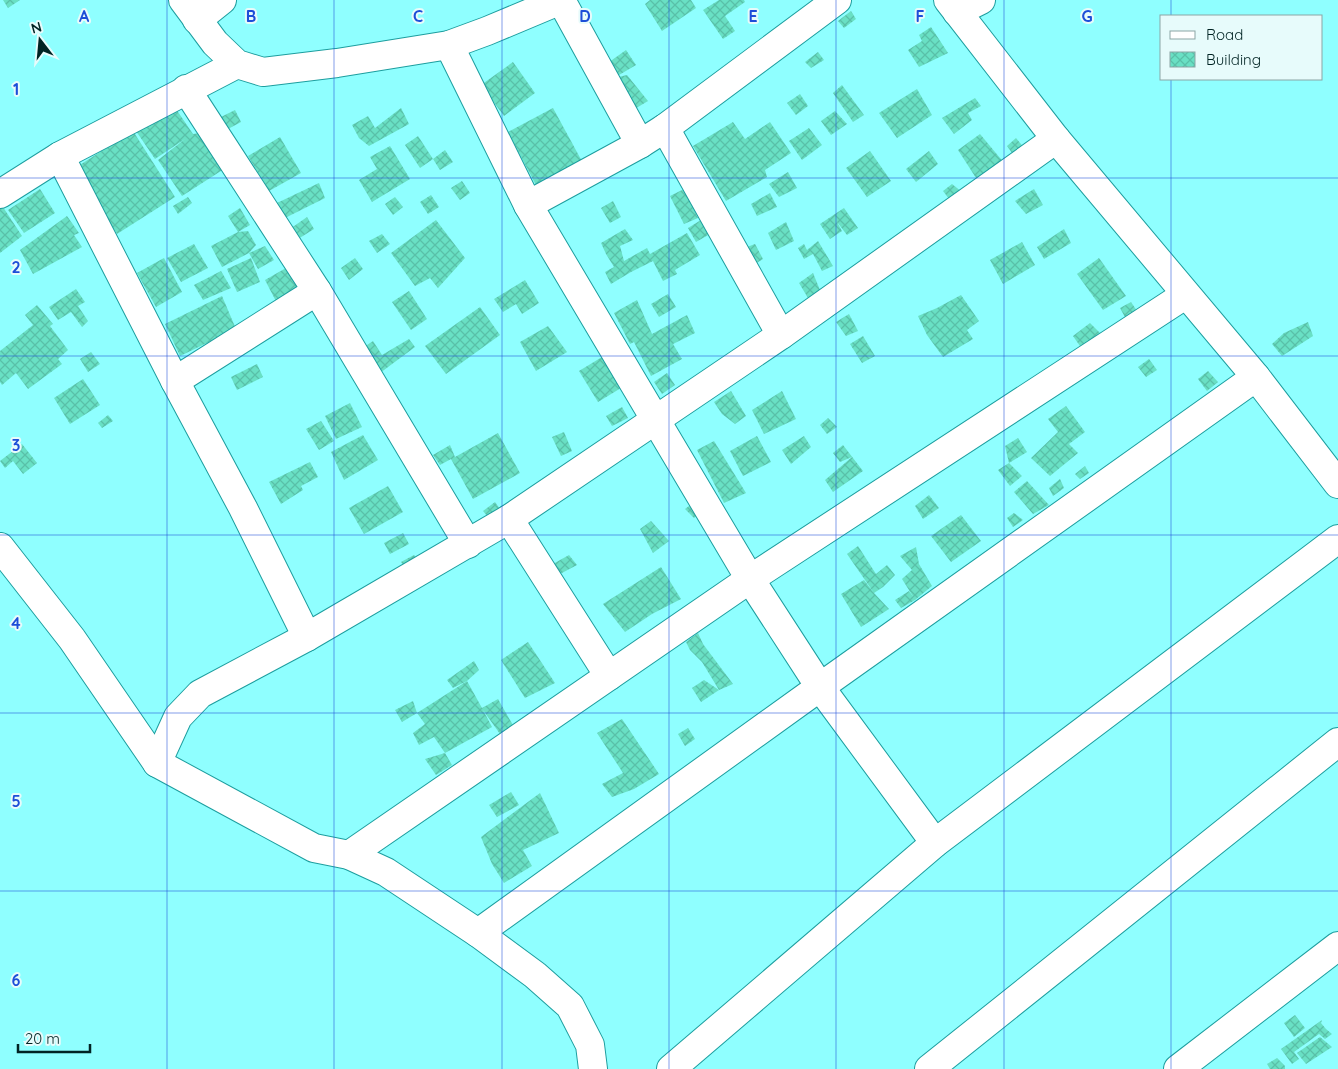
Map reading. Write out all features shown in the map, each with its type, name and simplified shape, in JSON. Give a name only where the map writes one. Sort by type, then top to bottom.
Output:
[{"type":"street","points":[[222,0],[190,10],[215,43],[236,64],[262,72],[337,63],[449,44],[487,32],[561,0],[640,144]]},
{"type":"street","points":[[528,205],[640,144],[665,128],[837,0]]},
{"type":"street","points":[[981,0],[952,6],[1056,139],[1185,295],[1256,377],[1338,484]]},
{"type":"street","points":[[449,44],[528,205],[750,579],[820,687],[935,843]]},
{"type":"street","points":[[0,194],[60,156],[236,64]]},
{"type":"street","points":[[186,89],[317,291],[468,544]]},
{"type":"street","points":[[665,128],[781,335]]},
{"type":"street","points":[[158,763],[178,716],[200,694],[307,637],[509,519],[781,335],[1056,139]]},
{"type":"street","points":[[60,156],[175,381],[243,508],[307,637]]},
{"type":"street","points":[[175,381],[317,291]]},
{"type":"street","points":[[349,855],[750,579],[1185,295]]},
{"type":"street","points":[[478,933],[1256,377]]},
{"type":"street","points":[[509,519],[609,676]]},
{"type":"street","points":[[671,1069],[935,843],[1338,539]]},
{"type":"street","points":[[0,547],[72,639],[158,763],[314,848],[349,855],[386,872],[478,933],[535,974],[570,1006],[590,1045],[593,1069]]},
{"type":"street","points":[[930,1069],[1338,742]]},
{"type":"street","points":[[1178,1069],[1338,946]]},
{"type":"building","points":[[3,0],[20,0],[8,8]]},
{"type":"building","points":[[650,0],[691,0],[696,8],[662,31],[645,4]]},
{"type":"building","points":[[719,0],[744,0],[745,2],[725,16],[735,31],[723,39],[703,10]]},
{"type":"building","points":[[851,11],[856,19],[844,28],[838,21]]},
{"type":"building","points":[[931,27],[948,53],[919,67],[908,50],[922,41],[919,35]]},
{"type":"building","points":[[626,50],[636,65],[614,78],[627,75],[648,101],[633,110],[605,65]]},
{"type":"building","points":[[818,52],[824,60],[811,68],[805,62]]},
{"type":"building","points":[[513,62],[535,93],[504,116],[481,85]]},
{"type":"building","points":[[842,85],[864,115],[853,122],[833,93]]},
{"type":"building","points":[[917,89],[932,115],[897,138],[879,113]]},
{"type":"building","points":[[800,94],[808,106],[796,115],[787,103]]},
{"type":"building","points":[[975,98],[981,106],[968,113],[972,120],[954,134],[942,118]]},
{"type":"building","points":[[174,106],[193,134],[200,133],[224,169],[182,196],[158,160],[185,139],[155,159],[136,131]]},
{"type":"building","points":[[401,108],[409,124],[369,146],[359,138],[352,125],[368,116],[375,128]]},
{"type":"building","points":[[553,108],[584,165],[538,189],[508,132]]},
{"type":"building","points":[[235,110],[241,122],[228,129],[221,117]]},
{"type":"building","points":[[835,111],[847,124],[831,135],[821,121]]},
{"type":"building","points":[[733,122],[745,139],[770,122],[791,153],[765,170],[767,177],[726,201],[693,146]]},
{"type":"building","points":[[809,128],[822,145],[802,160],[789,141]]},
{"type":"building","points":[[133,131],[175,197],[117,234],[75,168]]},
{"type":"building","points":[[980,134],[1005,164],[978,181],[958,150]]},
{"type":"building","points":[[418,136],[433,159],[420,168],[405,145]]},
{"type":"building","points":[[280,137],[301,173],[269,191],[248,156]]},
{"type":"building","points":[[1016,138],[1025,149],[1015,157],[1007,146]]},
{"type":"building","points":[[390,146],[410,179],[372,202],[359,180],[377,169],[370,157]]},
{"type":"building","points":[[445,150],[453,162],[440,170],[433,159]]},
{"type":"building","points":[[870,151],[891,181],[867,197],[846,168]]},
{"type":"building","points":[[929,151],[938,164],[916,182],[906,169]]},
{"type":"building","points":[[788,172],[797,188],[779,197],[769,184]]},
{"type":"building","points":[[462,181],[470,193],[460,200],[451,188]]},
{"type":"building","points":[[319,183],[325,198],[283,219],[277,203]]},
{"type":"building","points":[[952,184],[963,193],[950,200],[943,191]]},
{"type":"building","points":[[40,189],[55,213],[24,233],[8,210]]},
{"type":"building","points":[[684,189],[698,218],[684,224],[670,196]]},
{"type":"building","points":[[1034,189],[1043,205],[1026,214],[1015,201]]},
{"type":"building","points":[[770,193],[777,207],[757,216],[751,204]]},
{"type":"building","points":[[431,195],[439,207],[428,214],[420,202]]},
{"type":"building","points":[[188,197],[192,203],[178,214],[173,206]]},
{"type":"building","points":[[395,197],[403,207],[393,215],[385,204]]},
{"type":"building","points":[[613,201],[621,217],[610,223],[601,208]]},
{"type":"building","points":[[3,207],[22,236],[0,253],[0,208]]},
{"type":"building","points":[[240,208],[250,225],[238,232],[228,216]]},
{"type":"building","points":[[844,208],[858,228],[847,235],[837,222],[842,231],[830,239],[820,224]]},
{"type":"building","points":[[67,216],[79,233],[74,235],[82,247],[33,274],[20,250]]},
{"type":"building","points":[[307,217],[314,229],[298,239],[290,229]]},
{"type":"building","points":[[436,220],[465,258],[438,288],[430,278],[415,286],[391,253]]},
{"type":"building","points":[[701,220],[710,234],[696,242],[688,228]]},
{"type":"building","points":[[786,222],[794,241],[776,250],[768,233]]},
{"type":"building","points":[[625,229],[633,240],[620,246],[624,261],[647,248],[650,254],[687,233],[700,255],[675,270],[677,274],[663,281],[653,261],[611,284],[605,272],[614,267],[601,243]]},
{"type":"building","points":[[1064,229],[1071,243],[1044,259],[1037,247]]},
{"type":"building","points":[[248,231],[256,245],[249,253],[222,267],[211,246],[238,232]]},
{"type":"building","points":[[382,234],[390,244],[377,253],[369,241]]},
{"type":"building","points":[[818,241],[833,266],[822,271],[813,254],[804,259],[798,248],[804,244],[807,250]]},
{"type":"building","points":[[1022,242],[1035,265],[1003,284],[990,260]]},
{"type":"building","points":[[194,244],[208,268],[181,282],[167,258]]},
{"type":"building","points":[[755,244],[763,259],[755,264],[747,247]]},
{"type":"building","points":[[265,246],[274,260],[258,269],[249,253]]},
{"type":"building","points":[[164,258],[182,292],[156,307],[137,273]]},
{"type":"building","points":[[251,258],[260,282],[237,292],[227,269]]},
{"type":"building","points":[[355,258],[363,269],[349,280],[341,268]]},
{"type":"building","points":[[1099,258],[1126,296],[1103,310],[1077,274]]},
{"type":"building","points":[[286,268],[305,298],[280,309],[265,280]]},
{"type":"building","points":[[221,271],[231,288],[203,300],[194,285]]},
{"type":"building","points":[[813,273],[820,290],[808,298],[799,283]]},
{"type":"building","points":[[525,280],[539,303],[522,314],[516,304],[503,312],[494,299]]},
{"type":"building","points":[[76,289],[85,302],[78,306],[88,321],[82,327],[71,312],[58,320],[49,307]]},
{"type":"building","points":[[409,291],[427,319],[411,330],[392,302]]},
{"type":"building","points":[[668,294],[676,307],[659,317],[651,304]]},
{"type":"building","points":[[961,295],[979,321],[967,330],[973,339],[943,357],[927,335],[918,316]]},
{"type":"building","points":[[222,296],[236,329],[180,356],[165,324]]},
{"type":"building","points":[[637,300],[652,334],[687,315],[695,333],[673,344],[682,359],[651,376],[634,342],[630,344],[614,313]]},
{"type":"building","points":[[1131,302],[1137,311],[1126,319],[1120,308]]},
{"type":"building","points":[[37,305],[53,324],[50,326],[68,350],[58,359],[62,364],[28,389],[16,373],[2,385],[0,382],[0,351],[33,325],[25,315]]},
{"type":"building","points":[[480,307],[500,335],[446,374],[425,346]]},
{"type":"building","points":[[849,314],[858,331],[846,336],[836,322]]},
{"type":"building","points":[[1308,322],[1313,336],[1282,356],[1272,344],[1284,333]]},
{"type":"building","points":[[1090,323],[1103,336],[1082,349],[1073,336]]},
{"type":"building","points":[[548,326],[567,352],[536,371],[520,342]]},
{"type":"building","points":[[863,336],[875,356],[862,363],[850,344]]},
{"type":"building","points":[[409,339],[415,347],[380,373],[364,347],[373,341],[382,355]]},
{"type":"building","points":[[91,352],[100,364],[88,372],[80,359]]},
{"type":"building","points":[[602,357],[621,388],[598,402],[579,371]]},
{"type":"building","points":[[1149,359],[1157,370],[1146,377],[1138,367]]},
{"type":"building","points":[[257,364],[263,377],[237,390],[231,377]]},
{"type":"building","points":[[1208,371],[1218,382],[1207,391],[1198,379]]},
{"type":"building","points":[[667,373],[675,385],[662,394],[654,382]]},
{"type":"building","points":[[83,379],[100,405],[70,424],[54,398]]},
{"type":"building","points":[[731,391],[746,416],[735,424],[722,414],[714,402]]},
{"type":"building","points":[[782,391],[796,419],[764,434],[752,410]]},
{"type":"building","points":[[350,403],[362,427],[336,439],[325,416]]},
{"type":"building","points":[[1066,406],[1085,432],[1069,444],[1078,453],[1050,476],[1031,458],[1058,432],[1048,419]]},
{"type":"building","points":[[622,407],[628,418],[612,426],[606,416]]},
{"type":"building","points":[[108,415],[113,421],[102,428],[98,423]]},
{"type":"building","points":[[828,418],[837,427],[827,434],[820,425]]},
{"type":"building","points":[[321,421],[334,441],[319,450],[306,429]]},
{"type":"building","points":[[564,432],[572,451],[561,456],[552,437]]},
{"type":"building","points":[[498,433],[520,473],[473,499],[451,459],[440,465],[433,455],[450,445],[455,457]]},
{"type":"building","points":[[363,435],[378,460],[344,480],[331,452]]},
{"type":"building","points":[[757,436],[771,462],[743,476],[730,451]]},
{"type":"building","points":[[804,436],[811,447],[791,464],[782,450]]},
{"type":"building","points":[[1018,438],[1027,452],[1009,463],[1005,446]]},
{"type":"building","points":[[714,441],[746,493],[724,503],[697,450]]},
{"type":"building","points":[[22,444],[37,463],[23,474],[13,461],[5,468],[0,461]]},
{"type":"building","points":[[843,445],[863,471],[833,492],[825,480],[852,457],[840,462],[833,453]]},
{"type":"building","points":[[310,462],[318,477],[301,486],[303,490],[281,504],[269,482]]},
{"type":"building","points":[[1009,463],[1022,476],[1010,486],[998,470]]},
{"type":"building","points":[[1085,466],[1089,473],[1080,479],[1075,474]]},
{"type":"building","points":[[1060,479],[1064,488],[1053,496],[1049,488]]},
{"type":"building","points":[[1027,481],[1049,505],[1033,514],[1014,492]]},
{"type":"building","points":[[388,486],[403,512],[364,534],[349,508]]},
{"type":"building","points":[[929,495],[939,508],[923,519],[915,506]]},
{"type":"building","points":[[495,502],[500,509],[488,517],[483,511]]},
{"type":"building","points":[[693,503],[700,514],[694,518],[685,509]]},
{"type":"building","points":[[1014,513],[1023,520],[1013,527],[1007,518]]},
{"type":"building","points":[[961,515],[981,541],[951,562],[931,536]]},
{"type":"building","points":[[651,521],[669,541],[653,553],[640,529]]},
{"type":"building","points":[[403,533],[409,544],[390,554],[384,543]]},
{"type":"building","points":[[858,546],[876,574],[887,565],[895,575],[874,593],[847,554]]},
{"type":"building","points":[[916,547],[919,564],[932,586],[915,600],[901,608],[895,600],[909,591],[914,598],[902,579],[912,570],[900,556]]},
{"type":"building","points":[[414,555],[420,563],[407,570],[401,562]]},
{"type":"building","points":[[569,555],[577,565],[560,574],[553,564]]},
{"type":"building","points":[[661,567],[681,599],[652,614],[625,632],[603,604]]},
{"type":"building","points":[[864,580],[889,609],[861,627],[841,594]]},
{"type":"building","points":[[698,633],[703,644],[733,684],[719,690],[702,662],[690,650],[686,642]]},
{"type":"building","points":[[528,642],[555,683],[525,698],[501,660]]},
{"type":"building","points":[[474,661],[479,670],[467,681],[453,688],[447,680]]},
{"type":"building","points":[[704,680],[719,690],[701,702],[692,688]]},
{"type":"building","points":[[467,681],[482,708],[498,699],[514,727],[500,734],[483,710],[492,727],[445,753],[434,737],[419,745],[413,733],[425,724],[417,713]]},
{"type":"building","points":[[413,701],[417,713],[402,722],[395,710]]},
{"type":"building","points":[[622,719],[659,774],[634,789],[612,797],[602,784],[623,773],[597,733]]},
{"type":"building","points":[[688,728],[695,739],[685,746],[678,734]]},
{"type":"building","points":[[445,753],[452,765],[436,775],[425,759]]},
{"type":"building","points":[[511,792],[519,805],[497,817],[489,805]]},
{"type":"building","points":[[540,793],[559,833],[523,850],[532,866],[504,883],[492,864],[481,837]]},
{"type":"building","points":[[1295,1015],[1305,1028],[1294,1037],[1284,1023]]},
{"type":"building","points":[[1322,1020],[1321,1023],[1332,1034],[1325,1039],[1319,1034],[1294,1052],[1299,1059],[1292,1064],[1281,1049]]},
{"type":"building","points":[[1320,1037],[1332,1047],[1306,1064],[1297,1053]]},
{"type":"building","points":[[1277,1058],[1285,1066],[1285,1069],[1270,1069],[1267,1064]]}]
